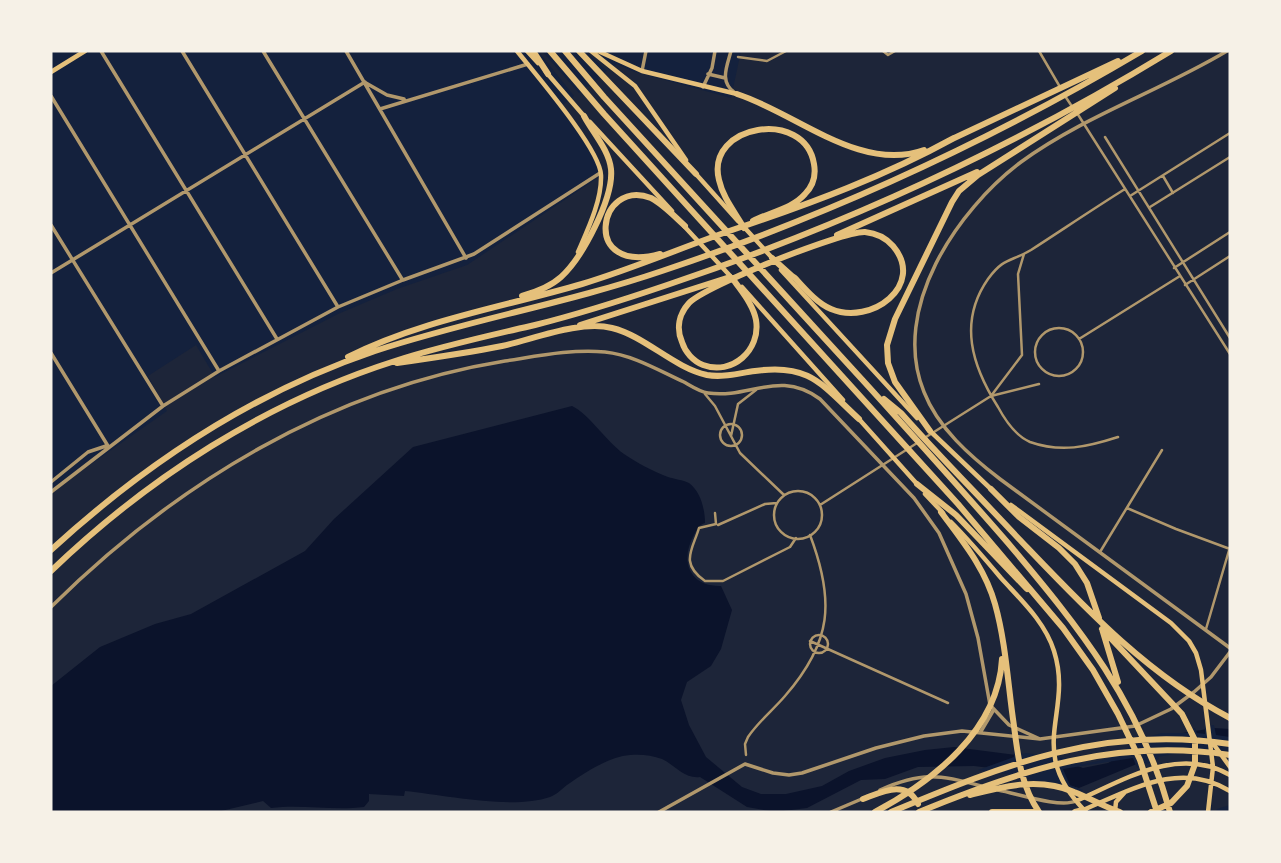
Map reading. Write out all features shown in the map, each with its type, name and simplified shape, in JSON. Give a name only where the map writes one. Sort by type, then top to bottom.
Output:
[{"type":"highway","points":[[533,51],[548,74]]},
{"type":"highway","points":[[550,51],[761,288],[933,475],[1043,604],[1087,661],[1111,700],[1135,749],[1157,812]]},
{"type":"highway","points":[[565,51],[950,476],[1051,595],[1090,644],[1121,694],[1150,754],[1169,809]]},
{"type":"highway","points":[[579,51],[696,174]]},
{"type":"highway","points":[[51,549],[120,492],[187,444],[258,402],[376,343],[491,307],[595,280],[850,187],[1140,51]]},
{"type":"highway","points":[[314,375],[401,343],[559,303],[647,276],[820,212],[969,146],[1140,51]]},
{"type":"highway","points":[[930,431],[898,389],[887,356],[890,333],[956,196],[968,183],[1006,157],[1168,52]]},
{"type":"highway","points":[[51,572],[124,507],[204,451],[283,406],[377,367],[634,296],[828,225],[978,158],[1168,52]]},
{"type":"highway","points":[[737,94],[851,147],[874,154],[911,154],[954,138]]},
{"type":"highway","points":[[491,307],[548,286],[562,276],[572,265],[604,206],[611,182],[611,169],[606,153],[584,116]]},
{"type":"highway","points":[[770,129],[793,135],[807,146],[815,168],[812,184],[806,193],[790,205],[742,228],[722,191],[718,167],[723,152],[733,140],[752,131],[770,129]]},
{"type":"highway","points":[[824,243],[1006,157]]},
{"type":"highway","points":[[685,226],[657,202],[634,195],[623,198],[611,208],[605,230],[614,249],[631,258],[645,258],[692,245]]},
{"type":"highway","points":[[559,332],[745,273],[824,243],[860,232],[876,234],[897,252],[901,263],[901,281],[893,295],[872,310],[846,314],[822,304],[790,277],[772,258]]},
{"type":"highway","points":[[733,279],[746,294],[756,321],[756,336],[750,351],[738,361],[725,366],[706,366],[694,359],[684,348],[679,324],[684,309],[702,293],[745,273]]},
{"type":"highway","points":[[377,367],[486,349],[559,332],[591,327],[612,328],[701,373],[725,375],[776,368],[796,371],[822,384],[859,419]]},
{"type":"highway","points":[[867,385],[901,414],[1182,714],[1194,735],[1196,758],[1192,775],[1187,786],[1171,803],[1151,812]]},
{"type":"highway","points":[[917,484],[956,514],[1009,573],[1043,604]]},
{"type":"highway","points":[[991,489],[1019,517],[1064,553],[1084,577],[1093,597],[1121,694]]},
{"type":"highway","points":[[942,512],[984,574],[996,607],[1020,771],[1028,794],[1039,812]]},
{"type":"highway","points":[[1049,570],[1120,641],[1155,671],[1230,718]]},
{"type":"highway","points":[[875,812],[930,778],[969,737],[997,690],[1002,647]]},
{"type":"highway","points":[[891,812],[1004,767],[1066,750],[1112,742],[1156,739],[1188,739],[1230,744]]},
{"type":"highway","points":[[863,799],[891,789],[905,790],[915,798],[919,812],[1021,773],[1098,755],[1167,750],[1230,755]]},
{"type":"highway","points":[[945,802],[1009,785],[1035,783],[1070,790],[1118,812]]},
{"type":"highway","points":[[1075,812],[1085,811]]},
{"type":"highway","points":[[992,812],[1033,812]]},
{"type":"main road","points":[[51,72],[85,51]]},
{"type":"main road","points":[[517,51],[597,156],[601,185],[595,208],[572,265]]},
{"type":"main road","points":[[527,51],[733,279]]},
{"type":"main road","points":[[591,51],[635,86],[696,174],[730,209]]},
{"type":"main road","points":[[598,51],[642,71],[737,94]]},
{"type":"main road","points":[[742,228],[772,258]]},
{"type":"main road","points":[[790,277],[930,431],[991,489],[1185,636],[1193,648],[1201,670],[1210,738],[1214,749],[1230,767]]},
{"type":"main road","points":[[746,294],[1033,614],[1046,632],[1057,661],[1058,694],[1053,744],[1057,767],[1067,790],[1076,802],[1085,811],[1129,789],[1179,777],[1213,781],[1230,791]]},
{"type":"main road","points":[[1208,812],[1214,749]]},
{"type":"main road","points":[[1076,802],[1122,779],[1170,764],[1189,762],[1213,767],[1230,775]]},
{"type":"main road","points":[[1118,812],[1117,801],[1129,789]]},
{"type":"street","points":[[101,51],[276,339]]},
{"type":"street","points":[[182,51],[338,307]]},
{"type":"street","points":[[263,51],[403,280]]},
{"type":"street","points":[[346,51],[466,258]]},
{"type":"street","points":[[642,71],[646,51]]},
{"type":"street","points":[[703,87],[715,51]]},
{"type":"street","points":[[731,51],[725,78],[728,88],[737,94]]},
{"type":"street","points":[[738,57],[767,61],[786,51]]},
{"type":"street","points":[[883,51],[888,55],[895,51]]},
{"type":"street","points":[[1038,51],[1230,354]]},
{"type":"street","points":[[659,812],[750,764],[773,774],[789,775],[916,738],[962,732],[1040,739],[1135,726],[1171,709],[1211,677],[1230,650],[1206,629],[984,467],[959,443],[937,415],[923,391],[915,359],[916,332],[931,274],[952,235],[980,199],[1029,157],[1077,128],[1227,51]]},
{"type":"street","points":[[380,109],[528,64]]},
{"type":"street","points":[[708,74],[725,78]]},
{"type":"street","points":[[51,273],[365,82]]},
{"type":"street","points":[[365,82],[387,95],[406,99]]},
{"type":"street","points":[[51,96],[219,371]]},
{"type":"street","points":[[1129,197],[1230,132]]},
{"type":"street","points":[[1105,137],[1230,338]]},
{"type":"street","points":[[1149,208],[1230,157]]},
{"type":"street","points":[[51,492],[163,406],[219,371],[338,307],[466,258],[601,172]]},
{"type":"street","points":[[1163,176],[1173,193]]},
{"type":"street","points":[[1118,437],[1073,449],[1048,447],[1027,440],[1011,426],[990,396],[975,364],[970,333],[971,318],[987,281],[1004,261],[1024,254],[1125,189]]},
{"type":"street","points":[[51,225],[163,406]]},
{"type":"street","points":[[1174,268],[1230,232]]},
{"type":"street","points":[[990,396],[1021,355],[1018,274],[1024,254]]},
{"type":"street","points":[[1185,285],[1230,256]]},
{"type":"street","points":[[1079,339],[1180,276]]},
{"type":"street","points":[[1064,327],[1079,339],[1083,359],[1073,372],[1056,376],[1041,368],[1035,349],[1046,330],[1064,327]]},
{"type":"street","points":[[51,607],[83,575],[140,528],[218,472],[327,414],[401,385],[488,364],[592,351],[633,358],[704,392],[722,393],[778,384],[798,387],[820,399],[889,471],[928,517],[953,561],[966,594],[978,638],[986,696],[993,711],[1009,725],[1040,739]]},
{"type":"street","points":[[51,353],[108,446]]},
{"type":"street","points":[[820,505],[990,396],[1039,384]]},
{"type":"street","points":[[730,436],[738,404],[760,387]]},
{"type":"street","points":[[704,392],[715,406],[740,453],[784,495]]},
{"type":"street","points":[[725,426],[738,426],[742,433],[741,440],[735,445],[728,445],[722,440],[721,431],[725,426]]},
{"type":"street","points":[[51,482],[88,452],[108,446]]},
{"type":"street","points":[[1100,553],[1162,450]]},
{"type":"street","points":[[791,492],[811,495],[820,505],[819,525],[810,535],[789,537],[778,528],[774,514],[777,503],[791,492]]},
{"type":"street","points":[[718,525],[765,504],[777,503]]},
{"type":"street","points":[[1127,508],[1230,548],[1206,629]]},
{"type":"street","points":[[715,513],[716,524],[699,528],[689,553],[693,570],[705,581],[723,581],[790,547],[796,538]]},
{"type":"street","points":[[746,755],[745,744],[748,737],[796,684],[815,653],[822,635],[826,589],[810,535]]},
{"type":"street","points":[[816,635],[822,635],[828,642],[827,648],[823,652],[815,653],[810,648],[810,641],[816,635]]},
{"type":"street","points":[[810,641],[948,703]]},
{"type":"street","points":[[980,733],[993,711]]},
{"type":"street","points":[[831,812],[904,780],[930,775],[955,778],[1059,804],[1076,802]]},
{"type":"shaded area","points":[[538,51],[542,51],[579,93],[599,78],[588,65],[601,76],[607,71],[585,51],[589,51],[611,68],[617,64],[632,71],[731,98],[741,51],[1230,51],[1230,805],[1217,809],[1216,812],[1212,812],[1212,805],[1206,807],[1205,812],[51,812],[51,492],[167,411],[148,376],[196,345],[215,377],[338,314],[397,289],[467,265],[602,175],[585,139],[560,107],[574,96]]},
{"type":"shaded area","points":[[572,406],[585,415],[624,454],[668,477],[689,483],[699,496],[705,523],[698,527],[690,544],[690,570],[701,582],[721,586],[732,610],[721,649],[711,666],[687,682],[681,700],[689,725],[706,757],[742,787],[761,794],[786,794],[822,786],[849,771],[885,758],[954,747],[1063,761],[1083,768],[1108,763],[1148,740],[1214,728],[1230,729],[1230,748],[1183,748],[1156,756],[1079,788],[1014,771],[974,766],[918,767],[885,779],[861,780],[807,808],[775,812],[747,807],[700,777],[684,774],[662,759],[638,755],[622,756],[605,762],[552,796],[534,801],[498,802],[405,791],[404,796],[369,794],[369,801],[364,807],[352,808],[271,808],[263,801],[217,812],[51,812],[51,686],[100,647],[155,624],[191,614],[305,551],[334,519],[413,447]]},
{"type":"pier","points":[[1214,725],[1216,735],[1230,737],[1230,752],[1184,752],[1158,757],[1159,759],[1137,768],[1133,758],[1063,769],[1070,785],[1083,790],[1080,792],[1013,775],[978,770],[1014,757],[1014,751],[1064,758],[1083,764],[1107,759],[1147,737],[1162,733],[1189,733],[1188,729],[1195,728],[1197,733],[1205,734],[1205,726]]}]
